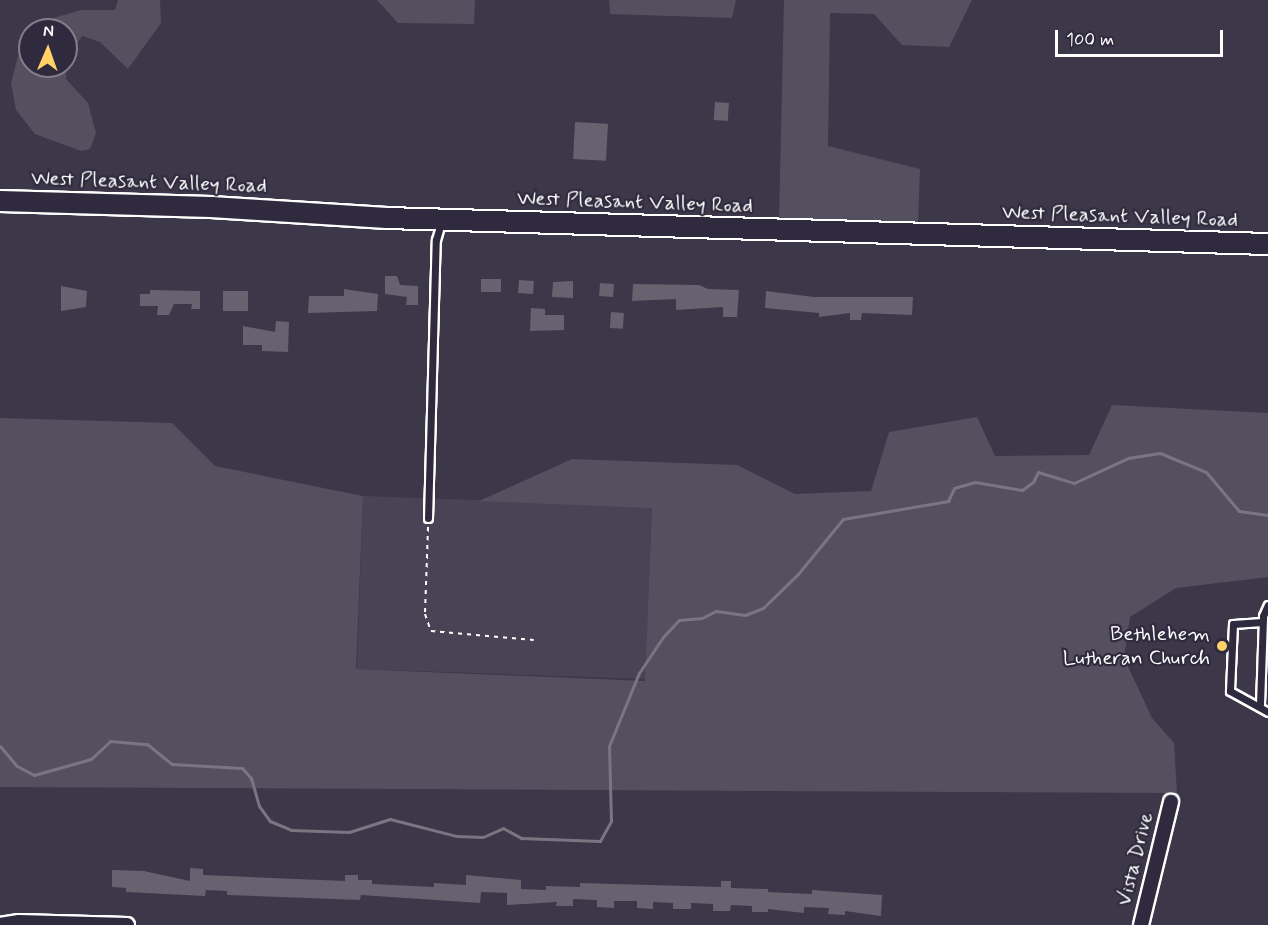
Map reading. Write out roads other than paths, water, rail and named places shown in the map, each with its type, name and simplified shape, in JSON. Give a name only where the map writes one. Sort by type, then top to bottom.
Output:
[{"type":"main road","name":"West Pleasant Valley Road","points":[[0,201],[442,220],[1268,244]]},
{"type":"street","name":"Vista Drive","points":[[1140,925],[1171,802]]},
{"type":"street","points":[[0,925],[19,922],[127,925]]},
{"type":"lane","points":[[428,518],[436,240],[442,220]]},
{"type":"lane","points":[[1260,704],[1262,622],[1268,605]]},
{"type":"lane","points":[[1262,622],[1233,624],[1230,691],[1260,704],[1268,712]]},
{"type":"waterway","points":[[0,746],[17,766],[34,775],[91,759],[110,741],[147,744],[172,764],[242,768],[251,778],[259,806],[270,821],[291,830],[349,832],[390,819],[456,836],[483,837],[503,828],[521,838],[600,841],[611,821],[609,746],[639,673],[663,637],[679,620],[702,618],[716,611],[745,615],[763,608],[798,574],[843,519],[948,501],[954,488],[975,482],[1022,490],[1033,482],[1038,472],[1074,483],[1128,458],[1160,453],[1206,472],[1239,511],[1268,515]]},
{"type":"place","name":"Bethlehem Lutheran Church","points":[[1222,646]]}]
